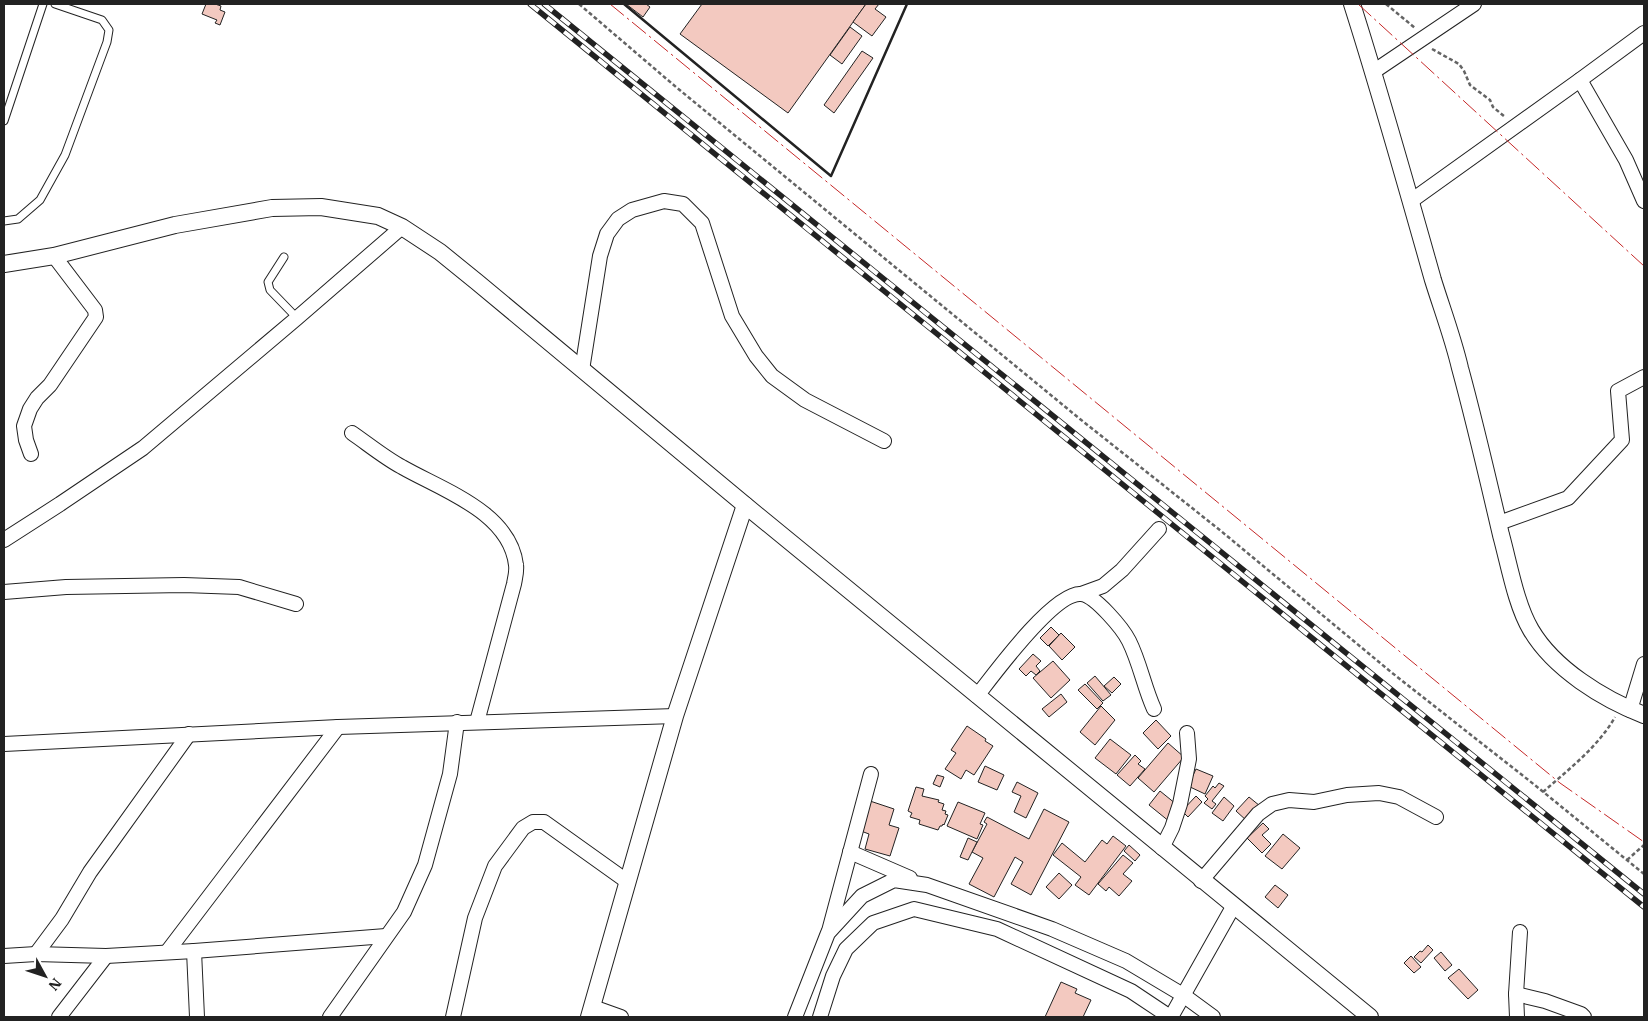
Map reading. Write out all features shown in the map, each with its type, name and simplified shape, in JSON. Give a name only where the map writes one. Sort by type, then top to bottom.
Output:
[{"type":"street","points":[[1352,4],[1460,366],[1516,592],[1530,629],[1547,652],[1562,667],[1580,681],[1632,710],[1644,664]]},
{"type":"street","points":[[1373,72],[1474,4]]},
{"type":"street","points":[[1411,201],[1644,33]]},
{"type":"street","points":[[1580,80],[1626,160],[1644,201]]},
{"type":"street","points":[[582,370],[600,256],[607,234],[618,220],[632,210],[664,201],[683,204],[702,223],[732,316],[756,356],[772,376],[805,400],[884,441]]},
{"type":"street","points":[[4,264],[54,256],[175,225],[272,208],[320,206],[378,216],[402,227],[440,252],[977,696],[1370,1017]]},
{"type":"street","points":[[4,540],[143,448],[402,227]]},
{"type":"street","points":[[31,454],[24,426],[30,409],[37,398],[50,385],[96,317],[95,310],[54,256]]},
{"type":"street","points":[[1499,523],[1568,498],[1622,440],[1618,391],[1644,377]]},
{"type":"street","points":[[352,433],[401,467],[467,501],[495,524],[511,545],[516,566],[514,584],[477,722]]},
{"type":"street","points":[[621,1017],[591,1012],[675,716],[745,505]]},
{"type":"street","points":[[977,696],[1042,618],[1066,598],[1102,586],[1122,570],[1159,529]]},
{"type":"street","points":[[4,592],[66,587],[202,586],[239,588],[296,604]]},
{"type":"street","points":[[1081,594],[1093,599],[1129,640],[1154,709]]},
{"type":"street","points":[[4,744],[457,722],[675,716]]},
{"type":"street","points":[[330,1017],[404,912],[425,865],[450,774],[457,722]]},
{"type":"street","points":[[167,952],[338,727]]},
{"type":"street","points":[[1162,848],[1172,828],[1180,804],[1189,759],[1187,733]]},
{"type":"street","points":[[36,954],[62,919],[90,872],[189,734]]},
{"type":"street","points":[[795,1017],[828,933],[871,774]]},
{"type":"street","points":[[1202,881],[1258,814],[1272,804],[1289,800],[1314,802],[1347,795],[1379,792],[1399,797],[1436,817]]},
{"type":"street","points":[[453,1017],[475,918],[495,866],[522,828],[533,822],[544,822],[628,882]]},
{"type":"street","points":[[850,852],[927,885],[1052,929],[1126,961],[1183,995],[1213,1017]]},
{"type":"street","points":[[828,933],[862,896],[894,880],[927,885]]},
{"type":"street","points":[[820,1017],[833,976],[846,949],[873,922],[914,909],[997,929],[1131,991],[1171,1017],[1233,906]]},
{"type":"street","points":[[997,929],[1004,912]]},
{"type":"street","points":[[1517,1017],[1516,994],[1520,932]]},
{"type":"street","points":[[4,956],[36,954],[106,956],[386,936]]},
{"type":"street","points":[[194,951],[197,1017]]},
{"type":"street","points":[[59,1017],[106,956]]},
{"type":"street","points":[[1516,994],[1545,1001],[1581,1014],[1584,1017]]},
{"type":"lane","points":[[4,121],[43,4]]},
{"type":"lane","points":[[4,221],[18,218],[40,200],[65,156],[107,42],[109,30],[102,20],[55,4]]},
{"type":"lane","points":[[284,257],[268,282],[270,290],[297,318]]},
{"type":"path","points":[[579,4],[676,87],[1080,419],[1221,531],[1391,672],[1544,792],[1644,874]]},
{"type":"path","points":[[1386,4],[1422,39],[1459,64],[1470,85],[1490,100],[1495,110],[1517,126]]},
{"type":"path","points":[[1544,792],[1591,749],[1608,729],[1632,710]]},
{"type":"path","points":[[1628,860],[1644,845]]},
{"type":"building","points":[[206,4],[221,6],[220,10],[225,12],[220,25],[215,23],[217,20],[202,14]]},
{"type":"building","points":[[626,4],[646,4],[650,7],[643,17]]},
{"type":"building","points":[[702,4],[866,4],[788,113],[680,34]]},
{"type":"building","points":[[866,4],[879,4],[875,9],[886,17],[872,36],[853,22]]},
{"type":"building","points":[[850,27],[862,36],[842,64],[830,55]]},
{"type":"building","points":[[862,51],[873,58],[834,113],[824,105]]},
{"type":"building","points":[[1051,627],[1059,635],[1048,646],[1040,638]]},
{"type":"building","points":[[1061,633],[1075,647],[1062,660],[1049,646]]},
{"type":"building","points":[[1033,654],[1041,661],[1036,666],[1040,671],[1036,675],[1031,671],[1026,676],[1019,669]]},
{"type":"building","points":[[1053,661],[1070,680],[1051,698],[1033,678]]},
{"type":"building","points":[[1095,676],[1111,695],[1103,701],[1087,683]]},
{"type":"building","points":[[1114,677],[1121,684],[1112,693],[1104,686]]},
{"type":"building","points":[[1085,684],[1103,703],[1097,709],[1078,690]]},
{"type":"building","points":[[1061,694],[1067,702],[1049,717],[1042,709]]},
{"type":"building","points":[[1101,706],[1115,720],[1095,745],[1080,732]]},
{"type":"building","points":[[1156,720],[1171,736],[1158,749],[1143,733]]},
{"type":"building","points":[[967,726],[993,746],[974,775],[966,770],[961,779],[945,769],[956,753],[951,750]]},
{"type":"building","points":[[1110,739],[1131,755],[1116,774],[1095,758]]},
{"type":"building","points":[[1168,743],[1184,757],[1154,792],[1138,778]]},
{"type":"building","points":[[1135,755],[1141,761],[1138,764],[1145,769],[1130,786],[1117,775]]},
{"type":"building","points":[[985,766],[1004,775],[997,790],[978,782]]},
{"type":"building","points":[[1196,769],[1213,776],[1205,794],[1188,786]]},
{"type":"building","points":[[937,775],[944,777],[940,787],[933,784]]},
{"type":"building","points":[[1017,782],[1038,793],[1026,818],[1014,812],[1021,796],[1012,792]]},
{"type":"building","points":[[1219,783],[1224,786],[1212,801],[1216,804],[1212,809],[1204,803],[1208,799],[1205,796],[1213,786],[1215,788]]},
{"type":"building","points":[[916,787],[924,789],[922,796],[939,800],[938,802],[944,804],[942,810],[946,811],[945,814],[948,815],[944,825],[940,826],[938,830],[919,824],[920,820],[910,817],[912,813],[908,811]]},
{"type":"building","points":[[1160,791],[1176,804],[1170,822],[1149,805]]},
{"type":"building","points":[[1196,796],[1202,802],[1188,817],[1182,811]]},
{"type":"building","points":[[1224,797],[1234,806],[1223,821],[1212,813]]},
{"type":"building","points":[[1249,797],[1260,806],[1247,821],[1236,811]]},
{"type":"building","points":[[870,801],[894,809],[889,825],[899,828],[890,856],[865,849],[869,834],[861,831]]},
{"type":"building","points":[[958,802],[985,813],[980,824],[983,825],[977,839],[947,826]]},
{"type":"building","points":[[1044,809],[1069,822],[1031,895],[1011,884],[1023,862],[1015,857],[994,897],[969,884],[983,858],[972,852],[987,824],[984,822],[987,817],[1029,839]]},
{"type":"building","points":[[1263,823],[1269,829],[1262,835],[1271,844],[1262,853],[1247,838]]},
{"type":"building","points":[[1283,834],[1300,848],[1282,869],[1265,856]]},
{"type":"building","points":[[1113,836],[1126,846],[1089,895],[1075,885],[1081,877],[1053,855],[1062,843],[1085,862],[1102,840],[1107,844]]},
{"type":"building","points":[[968,838],[977,842],[968,860],[960,857]]},
{"type":"building","points":[[1129,845],[1140,855],[1135,861],[1124,851]]},
{"type":"building","points":[[1123,855],[1133,863],[1123,874],[1132,881],[1119,896],[1109,887],[1106,891],[1098,884]]},
{"type":"building","points":[[1059,873],[1072,885],[1059,899],[1046,887]]},
{"type":"building","points":[[1275,885],[1288,895],[1278,908],[1265,897]]},
{"type":"building","points":[[1428,945],[1433,950],[1421,963],[1414,957]]},
{"type":"building","points":[[1441,952],[1452,965],[1445,971],[1434,958]]},
{"type":"building","points":[[1411,956],[1421,967],[1414,973],[1404,963]]},
{"type":"building","points":[[1459,969],[1478,990],[1468,999],[1448,978]]},
{"type":"building","points":[[1061,982],[1077,989],[1075,993],[1091,1000],[1083,1017],[1045,1017]]},
{"type":"railway","points":[[530,4],[1644,907]]},
{"type":"railway","points":[[544,4],[1644,894]]},
{"type":"wall","points":[[624,4],[831,176],[907,4]]},
{"type":"power","points":[[610,4],[1560,783],[1644,842]]},
{"type":"power","points":[[1358,4],[1644,266]]}]
